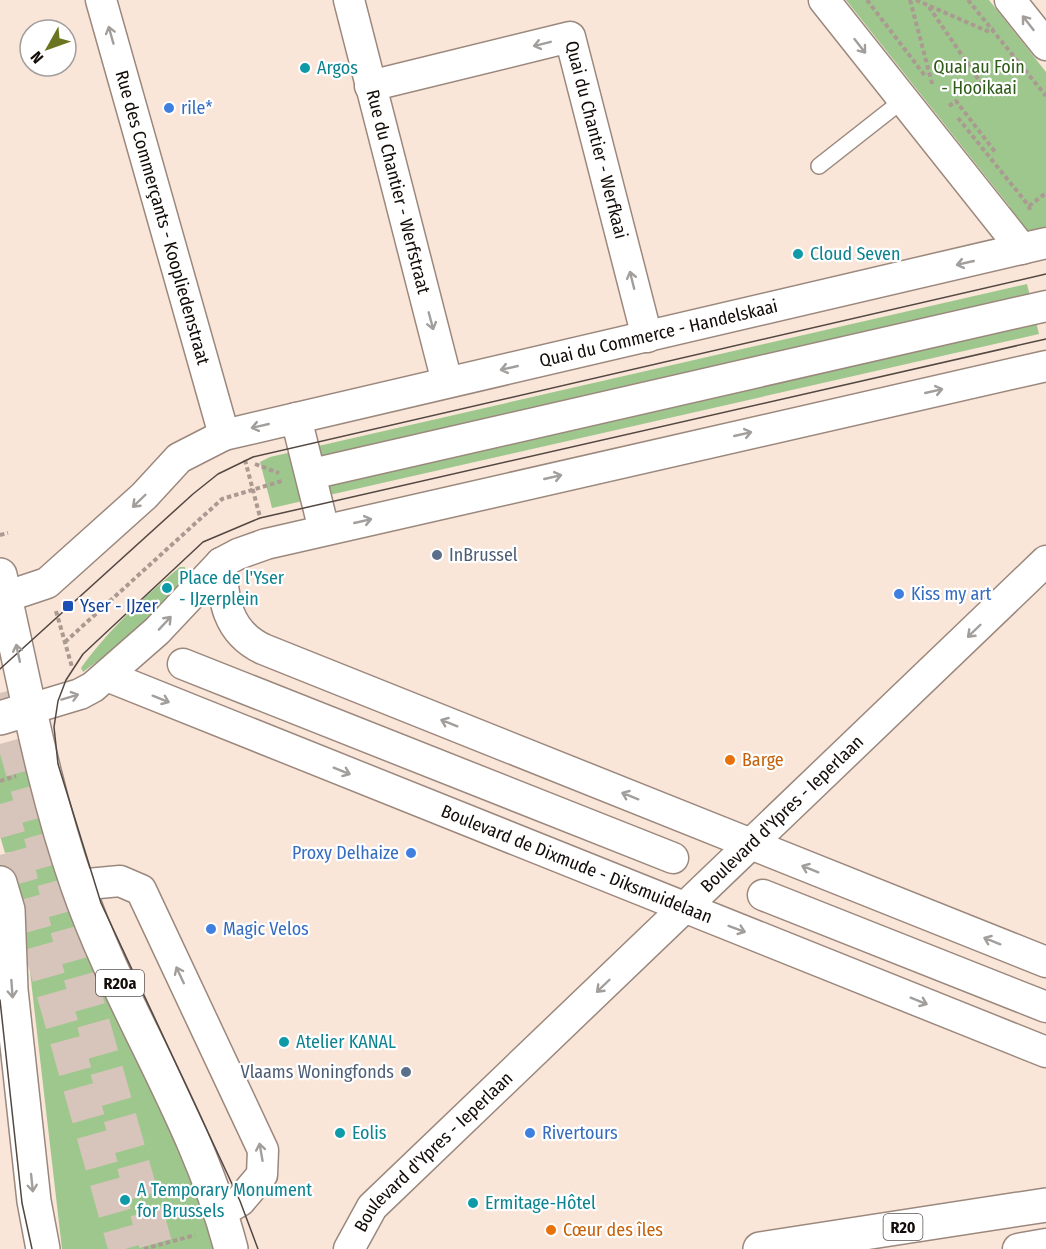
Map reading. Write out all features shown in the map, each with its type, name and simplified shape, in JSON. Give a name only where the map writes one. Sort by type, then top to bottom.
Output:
[{"type":"main road","points":[[2,590],[15,713]]},
{"type":"main road","name":"R20a","points":[[15,713],[43,768],[77,885],[154,1053],[221,1212],[231,1249]]},
{"type":"main road","points":[[0,883],[8,910],[11,990],[34,1201],[43,1249]]},
{"type":"main road","name":"R20","points":[[760,1249],[1046,1204]]},
{"type":"street","name":"Rue des Commerçants - Koopliedenstraat","points":[[101,0],[224,435]]},
{"type":"street","name":"Rue du Chantier - Werfstraat","points":[[349,0],[447,382]]},
{"type":"street","points":[[824,0],[903,100],[1033,238]]},
{"type":"street","points":[[1014,5],[1046,45]]},
{"type":"street","name":"Quai du Chantier - Werfkaai","points":[[370,86],[570,37],[646,337]]},
{"type":"street","name":"Quai du Commerce - Handelskaai","points":[[224,435],[646,337],[1033,238]]},
{"type":"street","points":[[316,473],[1046,306]]},
{"type":"street","points":[[15,713],[80,694],[106,676],[157,631],[221,563],[266,544],[1046,366]]},
{"type":"street","points":[[296,418],[324,530]]},
{"type":"street","points":[[2,590],[47,583],[136,504],[179,458],[224,435]]},
{"type":"street","name":"Boulevard d'Ypres - Ieperlaan","points":[[349,1249],[372,1207],[1046,561]]},
{"type":"street","points":[[221,563],[223,595],[228,614],[243,636],[252,644],[1046,962]]},
{"type":"street","points":[[183,664],[673,858]]},
{"type":"street","name":"Boulevard de Dixmude - Diksmuidelaan","points":[[106,676],[1046,1052]]},
{"type":"street","points":[[77,885],[120,881],[141,890],[263,1150],[262,1175],[240,1201],[221,1212]]},
{"type":"street","points":[[763,895],[1046,1007]]},
{"type":"street","points":[[1018,1249],[1046,1245]]},
{"type":"lane","points":[[819,166],[903,100]]},
{"type":"path","points":[[867,0],[939,93]]},
{"type":"path","points":[[910,0],[933,87]]},
{"type":"path","points":[[916,0],[987,31],[993,30],[1014,5]]},
{"type":"path","points":[[968,0],[1046,96]]},
{"type":"path","points":[[929,6],[981,83]]},
{"type":"path","points":[[944,100],[1029,206],[1033,238]]},
{"type":"path","points":[[949,106],[956,101],[996,153]]},
{"type":"path","points":[[1029,206],[1046,193]]},
{"type":"path","points":[[65,642],[222,499],[284,481]]},
{"type":"path","points":[[0,535],[8,533]]},
{"type":"path","points":[[54,606],[75,678]]},
{"type":"green space","name":"Quai au Foin - Hooikaai","points":[[846,0],[989,0],[1046,72],[1046,234],[1034,238],[1004,212],[1010,207]]},
{"type":"green space","points":[[1027,284],[1039,334],[272,508],[260,462],[270,457]]},
{"type":"green space","points":[[180,567],[185,567],[185,576],[150,622],[83,672],[81,668],[115,627]]},
{"type":"green space","points":[[0,744],[17,748],[24,757],[202,1197],[217,1249],[62,1249],[29,963],[12,880],[22,878],[17,860],[27,857],[25,850],[5,853],[0,836]]},
{"type":"tunnel","points":[[0,693],[157,1249]]},
{"type":"tunnel","points":[[0,804],[125,1249]]},
{"type":"tram line","points":[[0,669],[193,494],[218,474],[253,457],[1046,274]]},
{"type":"tram line","points":[[258,1249],[240,1201],[101,903],[58,764],[54,727],[58,701],[66,680],[83,654],[203,542],[260,518],[1046,339]]},
{"type":"tram line","points":[[0,1000],[22,1203],[32,1249]]},
{"type":"place","name":"Argos","points":[[305,68]]},
{"type":"place","name":"rile*","points":[[169,108]]},
{"type":"place","name":"Cloud Seven","points":[[798,254]]},
{"type":"place","name":"InBrussel","points":[[437,555]]},
{"type":"place","name":"Place de l'Yser - IJzerplein","points":[[167,588]]},
{"type":"place","name":"Kiss my art","points":[[899,594]]},
{"type":"place","name":"Yser - IJzer","points":[[68,606]]},
{"type":"place","name":"Barge","points":[[730,760]]},
{"type":"place","name":"Proxy Delhaize","points":[[411,853]]},
{"type":"place","name":"Magic Velos","points":[[211,929]]},
{"type":"place","name":"Atelier KANAL","points":[[284,1042]]},
{"type":"place","name":"Vlaams Woningfonds","points":[[406,1072]]},
{"type":"place","name":"Eolis","points":[[340,1133]]},
{"type":"place","name":"Rivertours","points":[[530,1133]]},
{"type":"place","name":"A Temporary Monument for Brussels","points":[[125,1200]]},
{"type":"place","name":"Ermitage-Hôtel","points":[[473,1203]]},
{"type":"place","name":"Cœur des îles","points":[[551,1230]]}]
